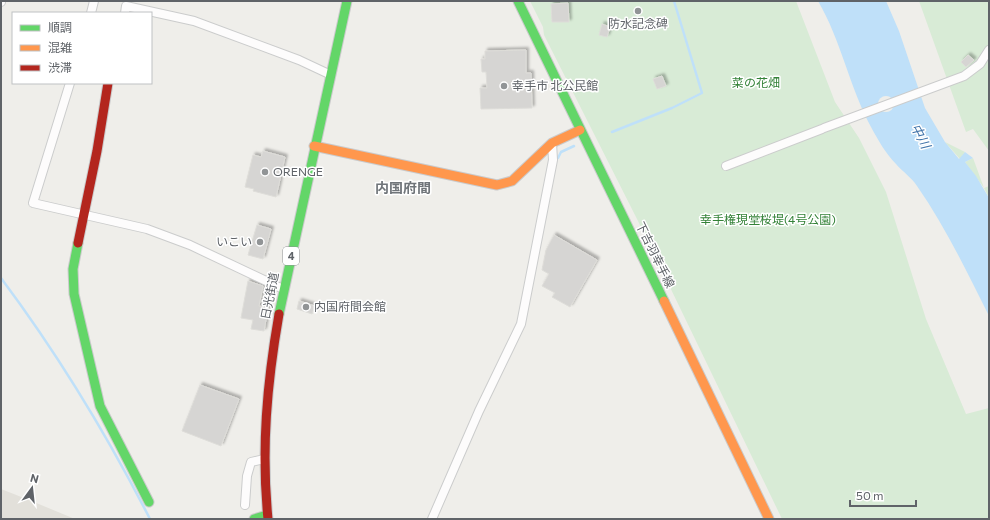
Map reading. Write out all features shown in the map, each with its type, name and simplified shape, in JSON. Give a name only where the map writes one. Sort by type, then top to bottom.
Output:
[{"type":"main road","name":"日光街道","points":[[254,519],[268,517],[264,459],[266,394],[283,289],[347,1]]},
{"type":"main road","name":"下吉羽幸手線","points":[[518,1],[769,519]]},
{"type":"main road","points":[[108,84],[98,151],[73,269],[75,301],[100,406],[149,502]]},
{"type":"main road","points":[[314,146],[497,185],[512,181],[552,143],[580,130]]},
{"type":"street","points":[[91,12],[94,1]]},
{"type":"street","points":[[126,6],[194,21],[300,60],[331,75]]},
{"type":"street","points":[[726,166],[968,74],[980,64],[989,50]]},
{"type":"street","points":[[70,84],[33,203],[147,229],[190,245],[283,289]]},
{"type":"street","points":[[432,519],[479,412],[521,324],[553,160],[552,143]]},
{"type":"street","points":[[245,505],[247,476],[251,462],[264,459]]},
{"type":"shaded area","points":[[1,489],[29,500],[75,519],[1,519]]},
{"type":"green space","name":"幸手権現堂桜堤(4号公園)","points":[[530,1],[796,1],[835,102],[859,138],[886,192],[926,319],[966,414],[989,408],[989,519],[782,519],[638,221],[544,35],[543,27]]},
{"type":"green space","points":[[919,1],[989,1],[989,151],[973,129],[966,132]]},
{"type":"green space","points":[[945,142],[965,152],[960,159]]},
{"type":"green space","points":[[973,158],[984,188],[965,162]]},
{"type":"green space","points":[[989,186],[989,198],[984,188]]},
{"type":"water","name":"中川","points":[[818,1],[886,1],[899,31],[925,108],[945,142],[959,159],[965,152],[973,158],[965,162],[976,176],[989,198],[989,316],[955,250],[927,201],[915,183],[889,156],[879,142],[863,111],[833,31]]},
{"type":"pier","points":[[886,96],[892,98],[894,104],[892,110],[886,112],[880,110],[878,104],[880,98]]},
{"type":"building","points":[[568,3],[569,22],[552,22],[551,4]]},
{"type":"building","points":[[602,24],[610,27],[607,37],[599,35]]},
{"type":"building","points":[[526,50],[526,73],[531,73],[532,108],[481,109],[480,88],[487,88],[486,72],[482,72],[481,59],[485,59],[485,51]]},
{"type":"building","points":[[968,55],[974,60],[966,67],[961,62]]},
{"type":"building","points":[[662,76],[666,86],[657,89],[653,79]]},
{"type":"building","name":"ORENGE","points":[[263,151],[285,157],[276,197],[253,191],[254,189],[245,187],[253,155],[261,157]]},
{"type":"building","name":"いこい","points":[[257,225],[271,229],[263,259],[248,255]]},
{"type":"building","points":[[554,235],[597,260],[570,307],[552,297],[555,293],[542,286],[549,274],[542,270],[546,250]]},
{"type":"building","points":[[248,281],[263,286],[259,306],[268,308],[264,331],[251,329],[253,320],[241,318]]},
{"type":"building","name":"内国府間会館","points":[[299,301],[315,306],[312,314],[297,309]]},
{"type":"building","points":[[200,385],[239,399],[221,446],[182,431]]},
{"type":"waterway","points":[[612,132],[672,108],[702,93],[674,1]]},
{"type":"waterway","points":[[558,158],[561,152],[574,146]]},
{"type":"waterway","points":[[1,278],[42,335],[80,395],[116,456],[150,519]]},
{"type":"traffic: fast","points":[[279,314],[347,1]]},
{"type":"traffic: fast","points":[[518,1],[664,301]]},
{"type":"traffic: fast","points":[[78,243],[73,269],[74,294],[100,406],[149,502]]},
{"type":"traffic: fast","points":[[254,519],[267,515]]},
{"type":"traffic: slow","points":[[314,146],[497,185],[512,181],[552,143],[580,130]]},
{"type":"traffic: slow","points":[[664,301],[769,519]]},
{"type":"traffic: jam","points":[[78,243],[97,151],[108,84]]},
{"type":"traffic: jam","points":[[268,519],[265,467],[266,416],[271,365],[279,314]]},
{"type":"place","name":"防水記念碑","points":[[638,11]]},
{"type":"place","name":"幸手市 北公民館","points":[[504,86]]},
{"type":"place","name":"ORENGE","points":[[265,172]]},
{"type":"place","name":"いこい","points":[[260,242]]},
{"type":"place","name":"内国府間会館","points":[[306,307]]},
{"type":"district","name":"内国府間","points":[[403,188]]},
{"type":"park label","name":"菜の花畑","points":[[756,83]]}]
